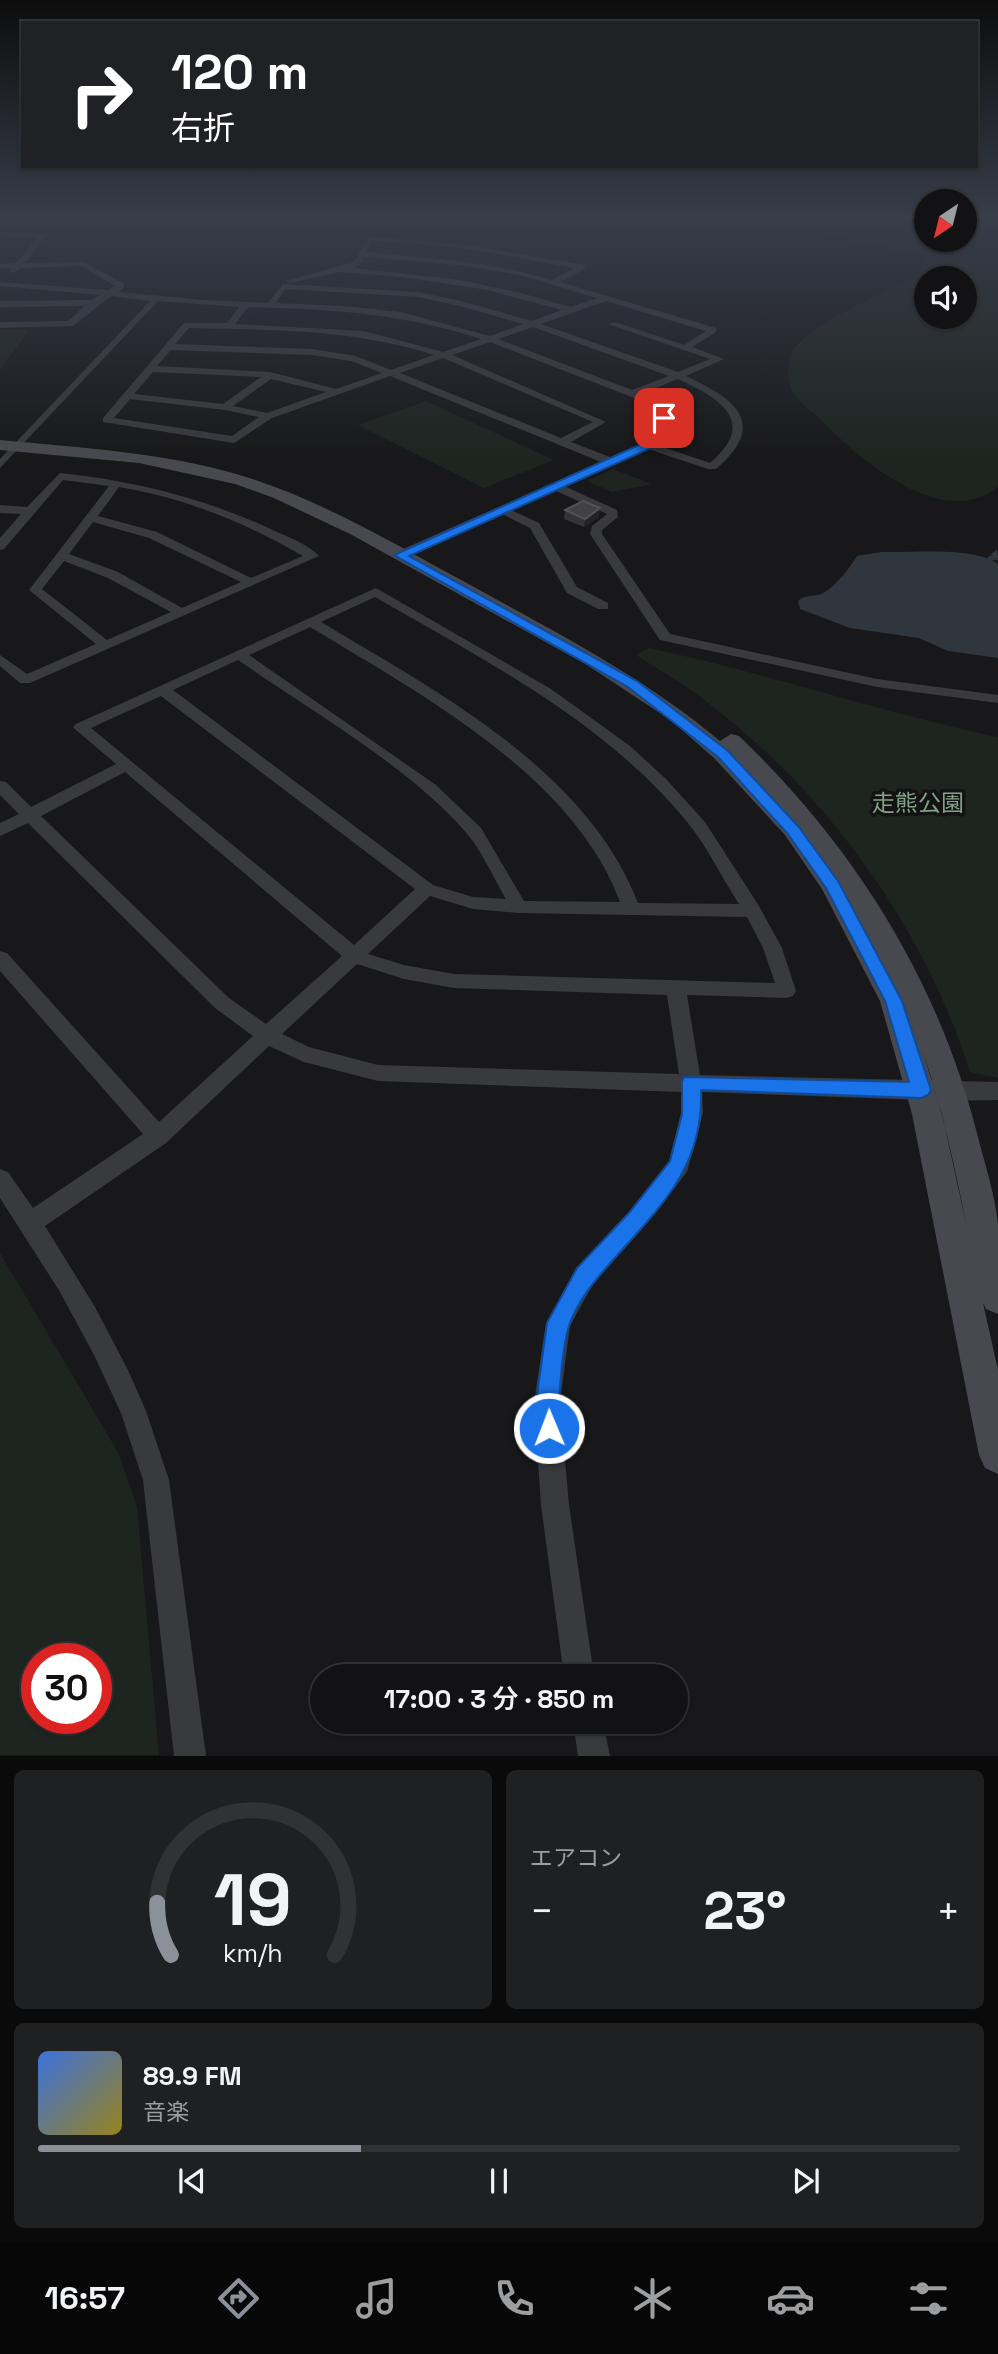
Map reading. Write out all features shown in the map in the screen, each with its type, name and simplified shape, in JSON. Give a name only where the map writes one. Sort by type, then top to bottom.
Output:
[{"type":"street","points":[[0,324],[70,324],[103,298]]},
{"type":"street","points":[[148,298],[355,310],[408,316],[488,339],[632,394],[658,408],[664,418],[663,428],[647,446],[407,552]]},
{"type":"street","points":[[270,306],[276,298]]},
{"type":"street","points":[[434,298],[534,324],[675,374],[713,392],[733,409],[738,430],[737,441],[729,453],[708,467],[647,446]]},
{"type":"street","points":[[525,298],[573,311]]},
{"type":"street","points":[[562,442],[601,422],[441,356],[365,334],[229,326],[187,325],[107,420],[234,440],[268,416],[394,373],[441,356],[488,339],[573,311],[607,298]]},
{"type":"street","points":[[612,298],[713,330],[685,348]]},
{"type":"street","points":[[0,465],[10,442],[156,299]]},
{"type":"street","points":[[0,304],[93,303]]},
{"type":"street","points":[[229,326],[244,305]]},
{"type":"street","points":[[599,328],[646,309]]},
{"type":"street","points":[[612,324],[719,359],[675,374],[632,394]]},
{"type":"street","points":[[574,338],[586,333]]},
{"type":"street","points":[[170,347],[334,354],[394,373],[609,461]]},
{"type":"street","points":[[150,369],[270,375],[314,383],[335,392]]},
{"type":"street","points":[[225,407],[270,375]]},
{"type":"street","points":[[128,396],[225,407],[268,416]]},
{"type":"street","points":[[10,442],[139,458],[240,480],[318,511],[407,552],[627,665],[679,699],[733,743],[785,792],[838,859],[881,925],[918,999],[950,1092],[998,1298]]},
{"type":"street","points":[[0,546],[60,476],[117,483],[236,516],[313,556],[25,680],[0,659]]},
{"type":"street","points":[[105,645],[35,590],[64,556],[117,483]]},
{"type":"street","points":[[554,486],[613,512],[612,517],[596,529],[596,534],[665,637],[877,682],[998,699]]},
{"type":"street","points":[[0,509],[30,511]]},
{"type":"street","points":[[501,509],[535,526],[572,590],[603,606]]},
{"type":"street","points":[[90,517],[153,535],[252,583]]},
{"type":"street","points":[[407,552],[632,684],[723,754],[793,830],[833,885],[894,1001],[921,1090],[998,1455]]},
{"type":"street","points":[[64,556],[113,575],[180,612]]},
{"type":"street","points":[[376,592],[533,683],[612,737],[656,777],[696,822],[753,911],[782,971],[786,991],[676,990],[441,979],[415,976],[355,956],[81,727],[240,655],[376,592]]},
{"type":"street","points":[[311,622],[488,733],[546,781],[614,865],[631,907]]},
{"type":"street","points":[[240,655],[380,751],[430,789],[475,832],[519,907]]},
{"type":"street","points":[[163,690],[427,889],[473,903],[519,907],[753,911]]},
{"type":"street","points":[[0,830],[127,765]]},
{"type":"street","points":[[0,786],[222,1003],[268,1036],[304,1054],[378,1073],[950,1092],[998,1091]]},
{"type":"street","points":[[30,1223],[158,1136],[427,889]]},
{"type":"street","points":[[0,958],[158,1136]]},
{"type":"street","points":[[577,1664],[555,1505],[547,1402],[558,1323],[585,1276],[636,1220],[679,1165],[692,1114],[691,1082],[676,990]]},
{"type":"street","points":[[0,1179],[93,1323],[145,1437],[156,1480],[190,1755]]},
{"type":"street","points":[[590,1734],[594,1755]]},
{"type":"green space","points":[[872,298],[914,298],[914,329],[977,329],[977,298],[998,298],[998,487],[976,499],[952,501],[927,496],[878,470],[802,404],[791,389],[789,361],[792,352],[800,343],[829,321]]},
{"type":"green space","points":[[0,330],[29,330],[0,370]]},
{"type":"green space","points":[[426,401],[554,460],[484,488],[358,425]]},
{"type":"green space","points":[[613,469],[653,484],[612,492],[587,481]]},
{"type":"green space","name":"走熊公園","points":[[649,648],[998,737],[998,1078],[970,1072],[950,1017],[897,912],[864,863],[827,817],[787,773],[745,733],[691,691],[636,655]]},
{"type":"green space","points":[[0,1253],[118,1452],[137,1507],[159,1755],[0,1755]]},
{"type":"shaded area","points":[[881,552],[959,553],[987,558],[998,564],[998,658],[948,651],[919,638],[850,628],[800,609],[798,601],[822,594],[830,588],[843,576],[857,556]]},
{"type":"building","points":[[583,501],[600,508],[585,519],[565,510]]},
{"type":"waterway","points":[[990,558],[998,558]]},
{"type":"route","points":[[549,1428],[547,1402],[558,1323],[585,1276],[636,1220],[679,1165],[692,1114],[691,1082],[921,1090],[894,1001],[833,885],[793,830],[723,754],[678,717],[594,660],[400,555],[647,446],[657,438],[663,428],[664,418]]}]
